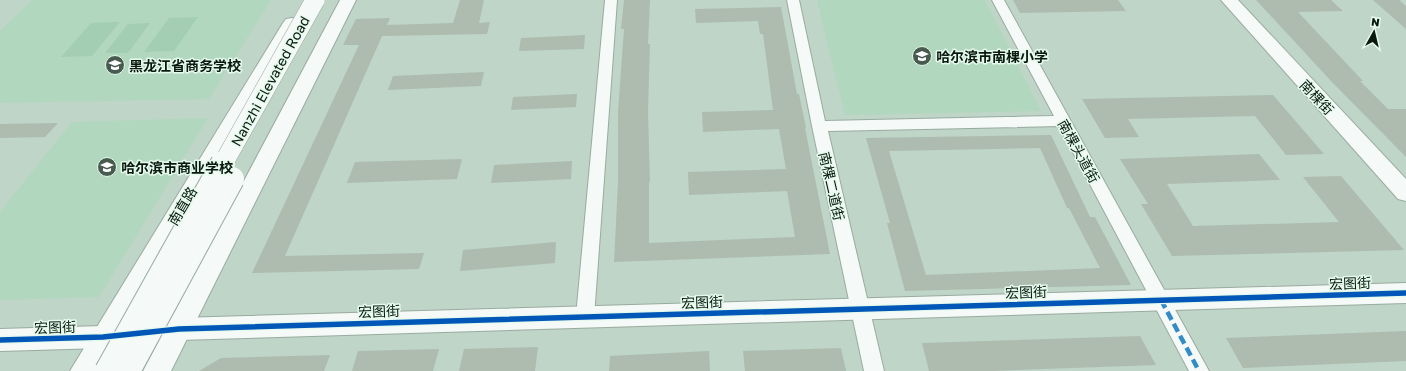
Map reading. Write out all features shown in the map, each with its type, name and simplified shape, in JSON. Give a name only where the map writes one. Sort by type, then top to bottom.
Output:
[{"type":"main road","name":"南直路","points":[[84,371],[306,0]]},
{"type":"main road","name":"Nanzhi Elevated Road","points":[[107,371],[315,0]]},
{"type":"main road","name":"Nanzhi Elevated Road","points":[[128,371],[328,0]]},
{"type":"main road","points":[[157,371],[348,0]]},
{"type":"main road","name":"南棵街","points":[[1228,0],[1406,193]]},
{"type":"main road","name":"宏图街","points":[[0,340],[103,337],[179,329],[1406,293]]},
{"type":"street","points":[[585,317],[611,0]]},
{"type":"street","name":"南棵二道街","points":[[793,0],[819,126],[874,371]]},
{"type":"street","name":"南棵头道街","points":[[998,0],[1199,371]]},
{"type":"street","points":[[819,126],[1063,121]]},
{"type":"shaded area","name":"黑龙江省商务学校","points":[[32,0],[271,0],[209,99],[0,103],[0,31]]},
{"type":"shaded area","name":"哈尔滨市南棵小学","points":[[817,0],[985,0],[1041,111],[845,115]]},
{"type":"shaded area","points":[[198,17],[174,51],[144,52],[169,18]]},
{"type":"shaded area","points":[[120,22],[92,56],[61,57],[91,23]]},
{"type":"shaded area","points":[[150,23],[128,53],[105,53],[128,24]]},
{"type":"shaded area","name":"哈尔滨市商业学校","points":[[208,118],[99,297],[0,300],[0,212],[72,122]]},
{"type":"building","points":[[460,0],[484,0],[479,23],[490,22],[487,34],[382,36],[285,256],[424,253],[419,269],[252,273],[359,45],[343,45],[356,19],[390,18],[387,25],[453,23]]},
{"type":"building","points":[[624,0],[650,0],[648,44],[650,44],[648,111],[650,182],[649,243],[795,237],[787,191],[689,195],[688,172],[786,169],[779,129],[703,132],[702,112],[773,110],[763,34],[760,34],[758,21],[696,23],[695,9],[781,7],[797,94],[799,94],[830,254],[614,262],[618,183],[618,112],[624,29],[621,29]]},
{"type":"building","points":[[1013,0],[1118,0],[1126,11],[1020,13]]},
{"type":"building","points":[[1256,0],[1331,0],[1343,11],[1298,12],[1363,81],[1360,81],[1388,109],[1406,109],[1406,157],[1331,81]]},
{"type":"building","points":[[1373,0],[1399,0],[1406,6],[1406,29]]},
{"type":"building","points":[[585,35],[584,49],[519,51],[521,38]]},
{"type":"building","points":[[484,72],[481,86],[388,90],[393,76]]},
{"type":"building","points":[[577,94],[576,107],[511,110],[513,97]]},
{"type":"building","points":[[1273,95],[1324,154],[1286,155],[1255,116],[1128,119],[1139,137],[1105,138],[1082,99]]},
{"type":"building","points":[[58,123],[45,137],[0,138],[0,124]]},
{"type":"building","points":[[1051,135],[1090,217],[1095,217],[1131,285],[905,291],[887,223],[890,223],[866,138]],"holes":[[[1040,148],[1067,208],[1069,208],[1100,268],[926,275],[889,151]]]},
{"type":"building","points":[[1259,154],[1280,180],[1167,184],[1193,226],[1339,222],[1303,177],[1341,176],[1404,250],[1172,256],[1141,204],[1148,204],[1120,159]]},
{"type":"building","points":[[462,159],[457,179],[347,183],[355,162]]},
{"type":"building","points":[[572,161],[571,179],[491,183],[494,165]]},
{"type":"building","points":[[556,242],[555,263],[460,271],[463,250]]},
{"type":"building","points":[[1406,331],[1406,361],[1243,368],[1226,338]]},
{"type":"building","points":[[1140,336],[1156,365],[992,371],[929,371],[922,343]]},
{"type":"building","points":[[538,347],[535,371],[459,371],[464,349]]},
{"type":"building","points":[[841,348],[846,371],[745,371],[743,351]]},
{"type":"building","points":[[439,349],[433,371],[352,371],[358,351]]},
{"type":"building","points":[[709,351],[710,371],[609,371],[610,356]]},
{"type":"building","points":[[330,355],[324,371],[199,371],[221,358]]},
{"type":"marked path","points":[[1161,300],[1199,371]]},
{"type":"cycle path","points":[[0,340],[103,337],[179,329],[1406,293]]},
{"type":"place","name":"哈尔滨市南棵小学","points":[[922,56]]},
{"type":"place","name":"黑龙江省商务学校","points":[[115,65]]},
{"type":"place","name":"哈尔滨市商业学校","points":[[107,167]]}]
